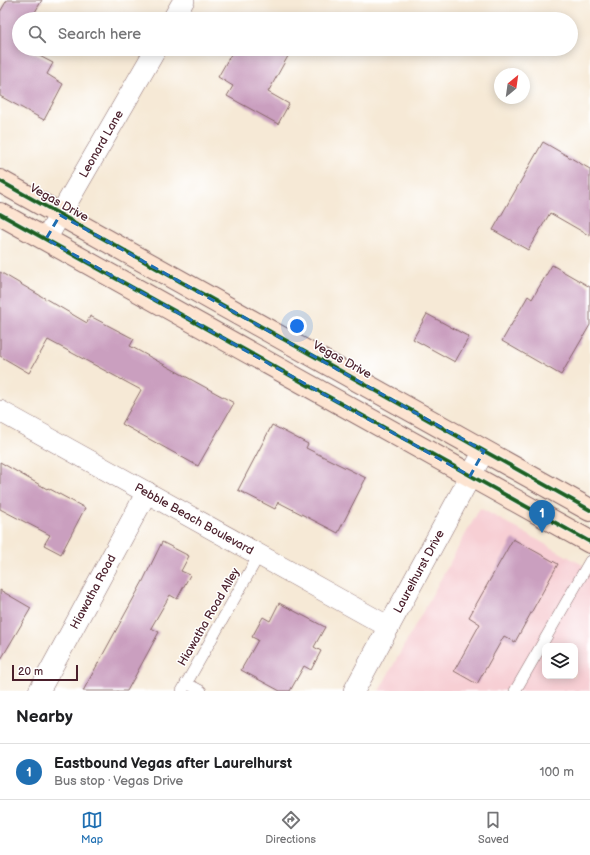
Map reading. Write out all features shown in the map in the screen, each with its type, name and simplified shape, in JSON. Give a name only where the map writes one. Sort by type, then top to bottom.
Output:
[{"type":"main road","name":"Vegas Drive","points":[[0,181],[590,510]]},
{"type":"main road","points":[[0,214],[590,542]]},
{"type":"street","points":[[178,12],[184,0]]},
{"type":"street","name":"Leonard Lane","points":[[46,239],[152,56]]},
{"type":"street","name":"Pebble Beach Boulevard","points":[[0,410],[388,627]]},
{"type":"street","name":"Laurelhurst Drive","points":[[354,691],[484,451]]},
{"type":"street","name":"Hiawatha Road","points":[[39,691],[147,492]]},
{"type":"lane","name":"Hiawatha Road Alley","points":[[184,687],[259,555]]},
{"type":"lane","points":[[515,691],[590,561]]},
{"type":"lane","points":[[184,687],[201,691]]},
{"type":"highlighted area","points":[[60,215],[484,451],[470,476],[46,239]]},
{"type":"shaded area","points":[[480,508],[590,569],[590,691],[379,691]]},
{"type":"building","points":[[7,0],[42,0],[35,12],[12,12],[12,56],[40,56],[53,63],[47,74],[63,84],[44,120],[0,96],[0,12]]},
{"type":"building","points":[[230,56],[288,56],[268,92],[289,104],[278,124],[227,96],[233,86],[218,77]]},
{"type":"building","points":[[543,142],[590,169],[590,236],[550,213],[528,250],[493,230]]},
{"type":"building","points":[[552,265],[590,287],[590,325],[561,375],[502,341],[528,296],[532,299]]},
{"type":"building","points":[[0,272],[87,323],[90,316],[134,339],[130,346],[234,403],[198,466],[122,424],[141,390],[48,340],[29,373],[0,356]]},
{"type":"building","points":[[427,314],[469,337],[455,362],[413,339]]},
{"type":"building","points":[[272,425],[308,444],[306,448],[366,478],[338,533],[278,502],[275,509],[238,490]]},
{"type":"building","points":[[0,462],[47,489],[48,488],[85,508],[61,554],[44,545],[50,535],[0,509]]},
{"type":"building","points":[[513,539],[558,564],[515,642],[504,636],[477,684],[454,671],[480,624],[469,617]]},
{"type":"building","points":[[162,542],[189,556],[181,571],[190,575],[177,599],[170,595],[151,628],[159,632],[127,691],[83,691],[143,581]]},
{"type":"building","points":[[0,590],[31,608],[0,661]]},
{"type":"building","points":[[279,603],[325,627],[314,647],[321,651],[311,670],[304,666],[290,691],[280,691],[241,670],[258,640],[252,637],[263,617],[270,621]]},
{"type":"cycle path","points":[[0,181],[590,510]]},
{"type":"cycle path","points":[[0,214],[590,542]]},
{"type":"place","name":"Eastbound Vegas after Laurelhurst","points":[[542,533]]}]
